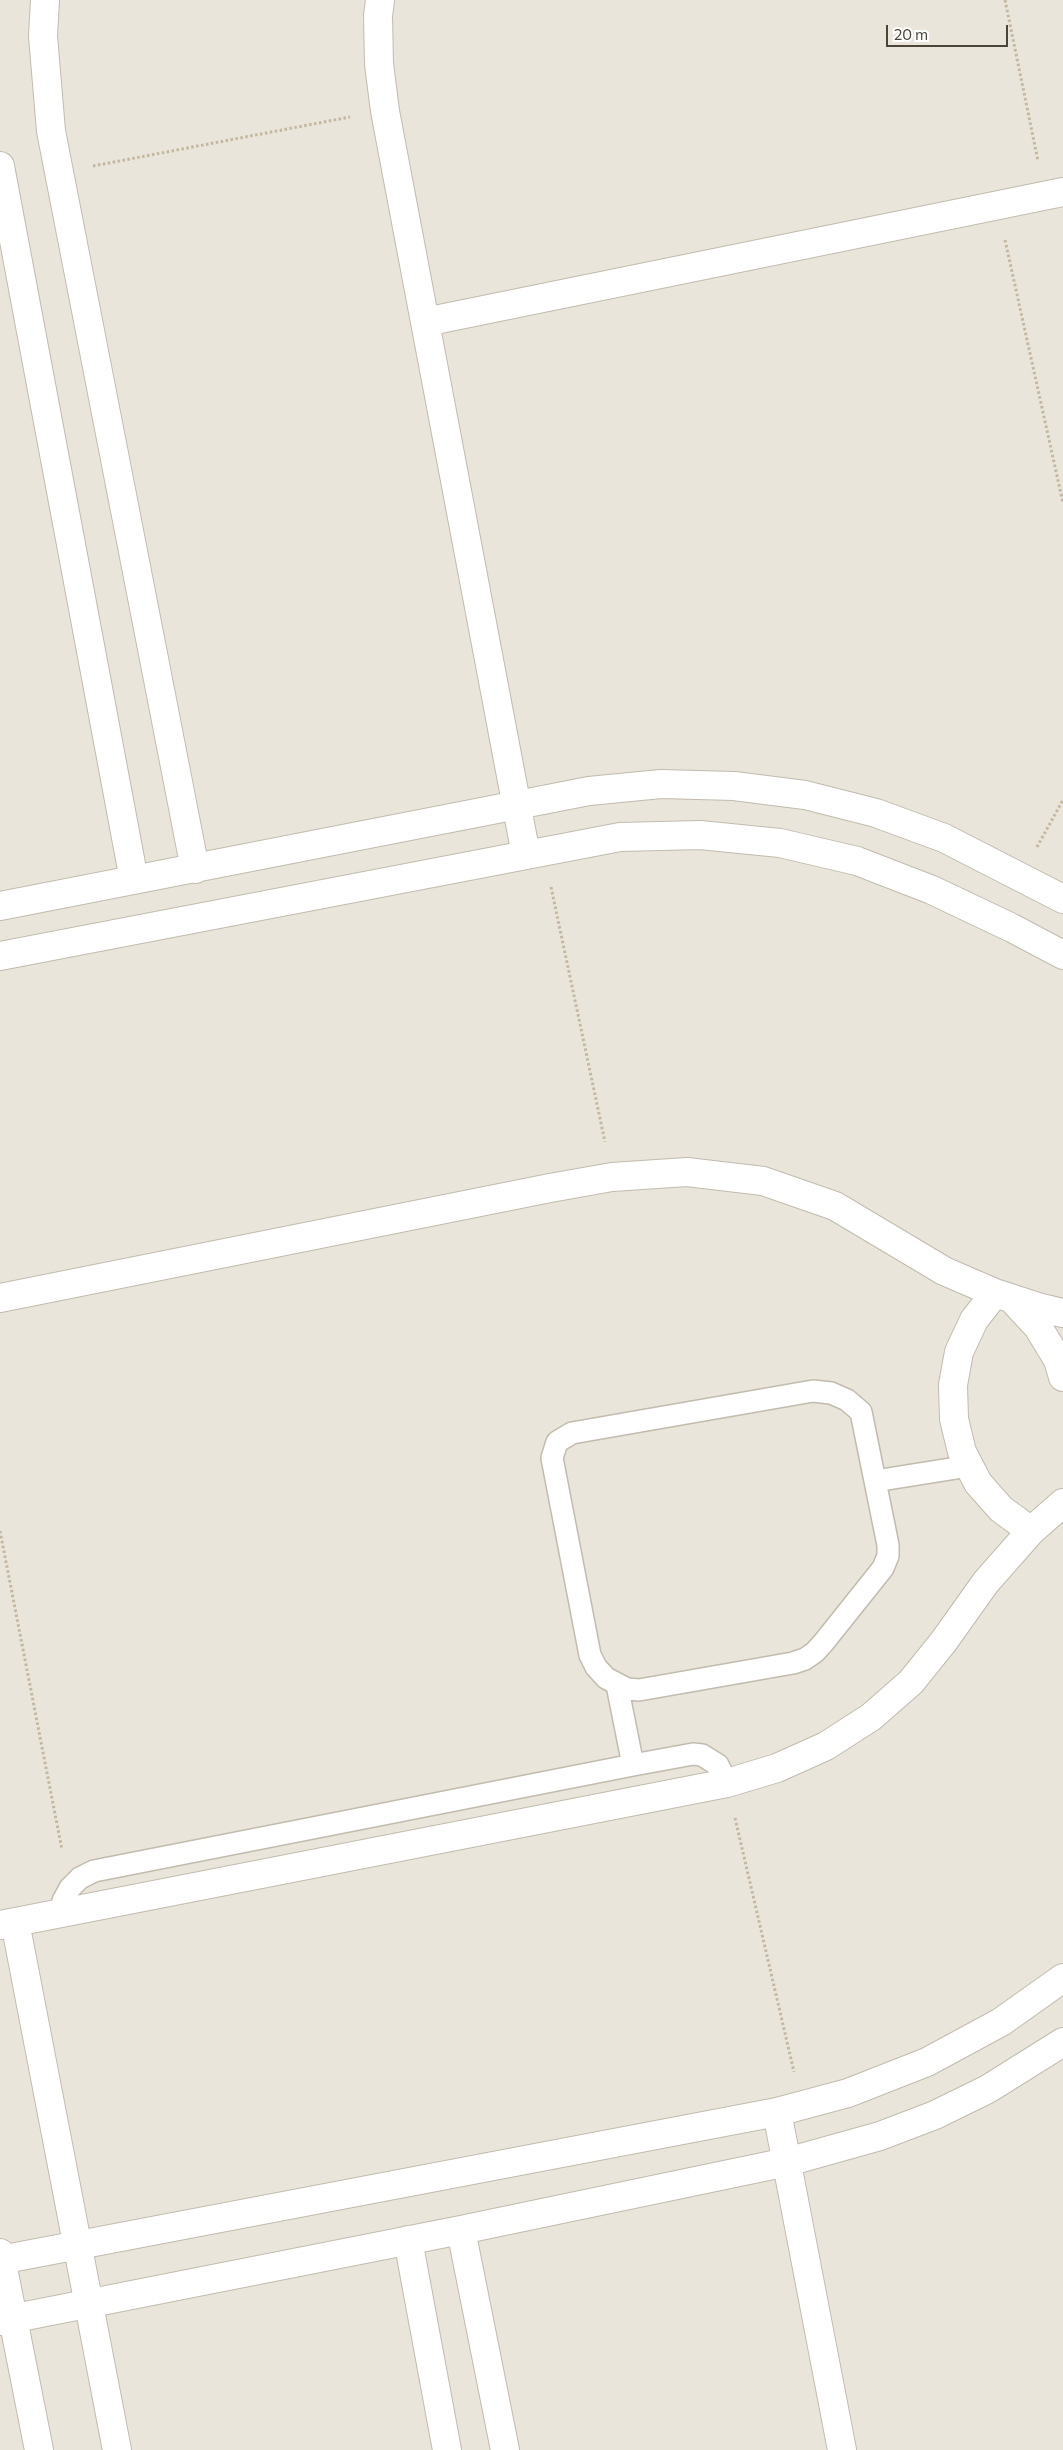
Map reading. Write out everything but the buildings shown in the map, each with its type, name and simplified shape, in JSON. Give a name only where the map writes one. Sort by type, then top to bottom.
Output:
[{"type":"street","points":[[46,0],[44,45],[51,131],[195,869]]},
{"type":"street","points":[[380,0],[378,16],[379,64],[385,111],[516,806],[534,853]]},
{"type":"street","points":[[0,166],[134,880]]},
{"type":"street","points":[[425,322],[1054,194]]},
{"type":"street","points":[[0,906],[588,791],[661,784],[734,786],[806,795],[876,813],[944,838],[1022,876],[1063,899]]},
{"type":"street","points":[[0,956],[620,837],[700,835],[780,843],[857,861],[932,890],[1012,928],[1063,955]]},
{"type":"street","points":[[0,1298],[612,1177],[687,1172],[763,1181],[835,1206],[944,1271],[1003,1295],[1040,1308],[1063,1313]]},
{"type":"street","points":[[1003,1295],[1038,1326],[1058,1360],[1063,1378]]},
{"type":"street","points":[[1003,1295],[974,1320],[963,1344],[953,1385],[954,1419],[962,1452],[978,1483],[1001,1509],[1031,1531]]},
{"type":"street","points":[[117,2450],[78,2244],[8,1923],[66,1900],[727,1783],[777,1768],[826,1746],[871,1717],[911,1682],[944,1641],[986,1582],[1031,1531],[1057,1508],[1063,1483]]},
{"type":"street","points":[[39,2450],[7,2320],[0,2258],[789,2109],[848,2093],[926,2062],[1001,2022],[1063,1978]]},
{"type":"street","points":[[7,2320],[461,2230],[787,2162],[880,2136],[935,2115],[988,2089],[1063,2042]]},
{"type":"street","points":[[789,2109],[787,2162],[842,2450]]},
{"type":"street","points":[[461,2230],[505,2450]]},
{"type":"street","points":[[408,2240],[447,2450]]},
{"type":"lane","points":[[813,1391],[831,1393],[847,1400],[861,1412],[875,1481],[888,1545],[888,1556],[883,1568],[816,1652],[792,1663],[638,1690],[617,1685],[606,1678],[596,1667],[590,1655],[552,1458],[557,1442],[564,1436],[572,1433],[813,1391]]},
{"type":"lane","points":[[875,1481],[969,1466]]},
{"type":"lane","points":[[617,1685],[633,1765]]},
{"type":"lane","points":[[66,1900],[80,1878],[94,1871],[693,1754],[702,1755],[718,1765],[727,1783]]},
{"type":"path","points":[[1005,0],[1054,194]]},
{"type":"path","points":[[60,172],[385,111]]},
{"type":"path","points":[[998,205],[1063,503]]},
{"type":"path","points":[[1022,876],[1063,800]]},
{"type":"path","points":[[534,853],[612,1177]]},
{"type":"path","points":[[0,1531],[66,1900]]},
{"type":"path","points":[[727,1783],[789,2109]]},
{"type":"shaded area","points":[[0,0],[1063,0],[1063,2450],[0,2450]]}]
